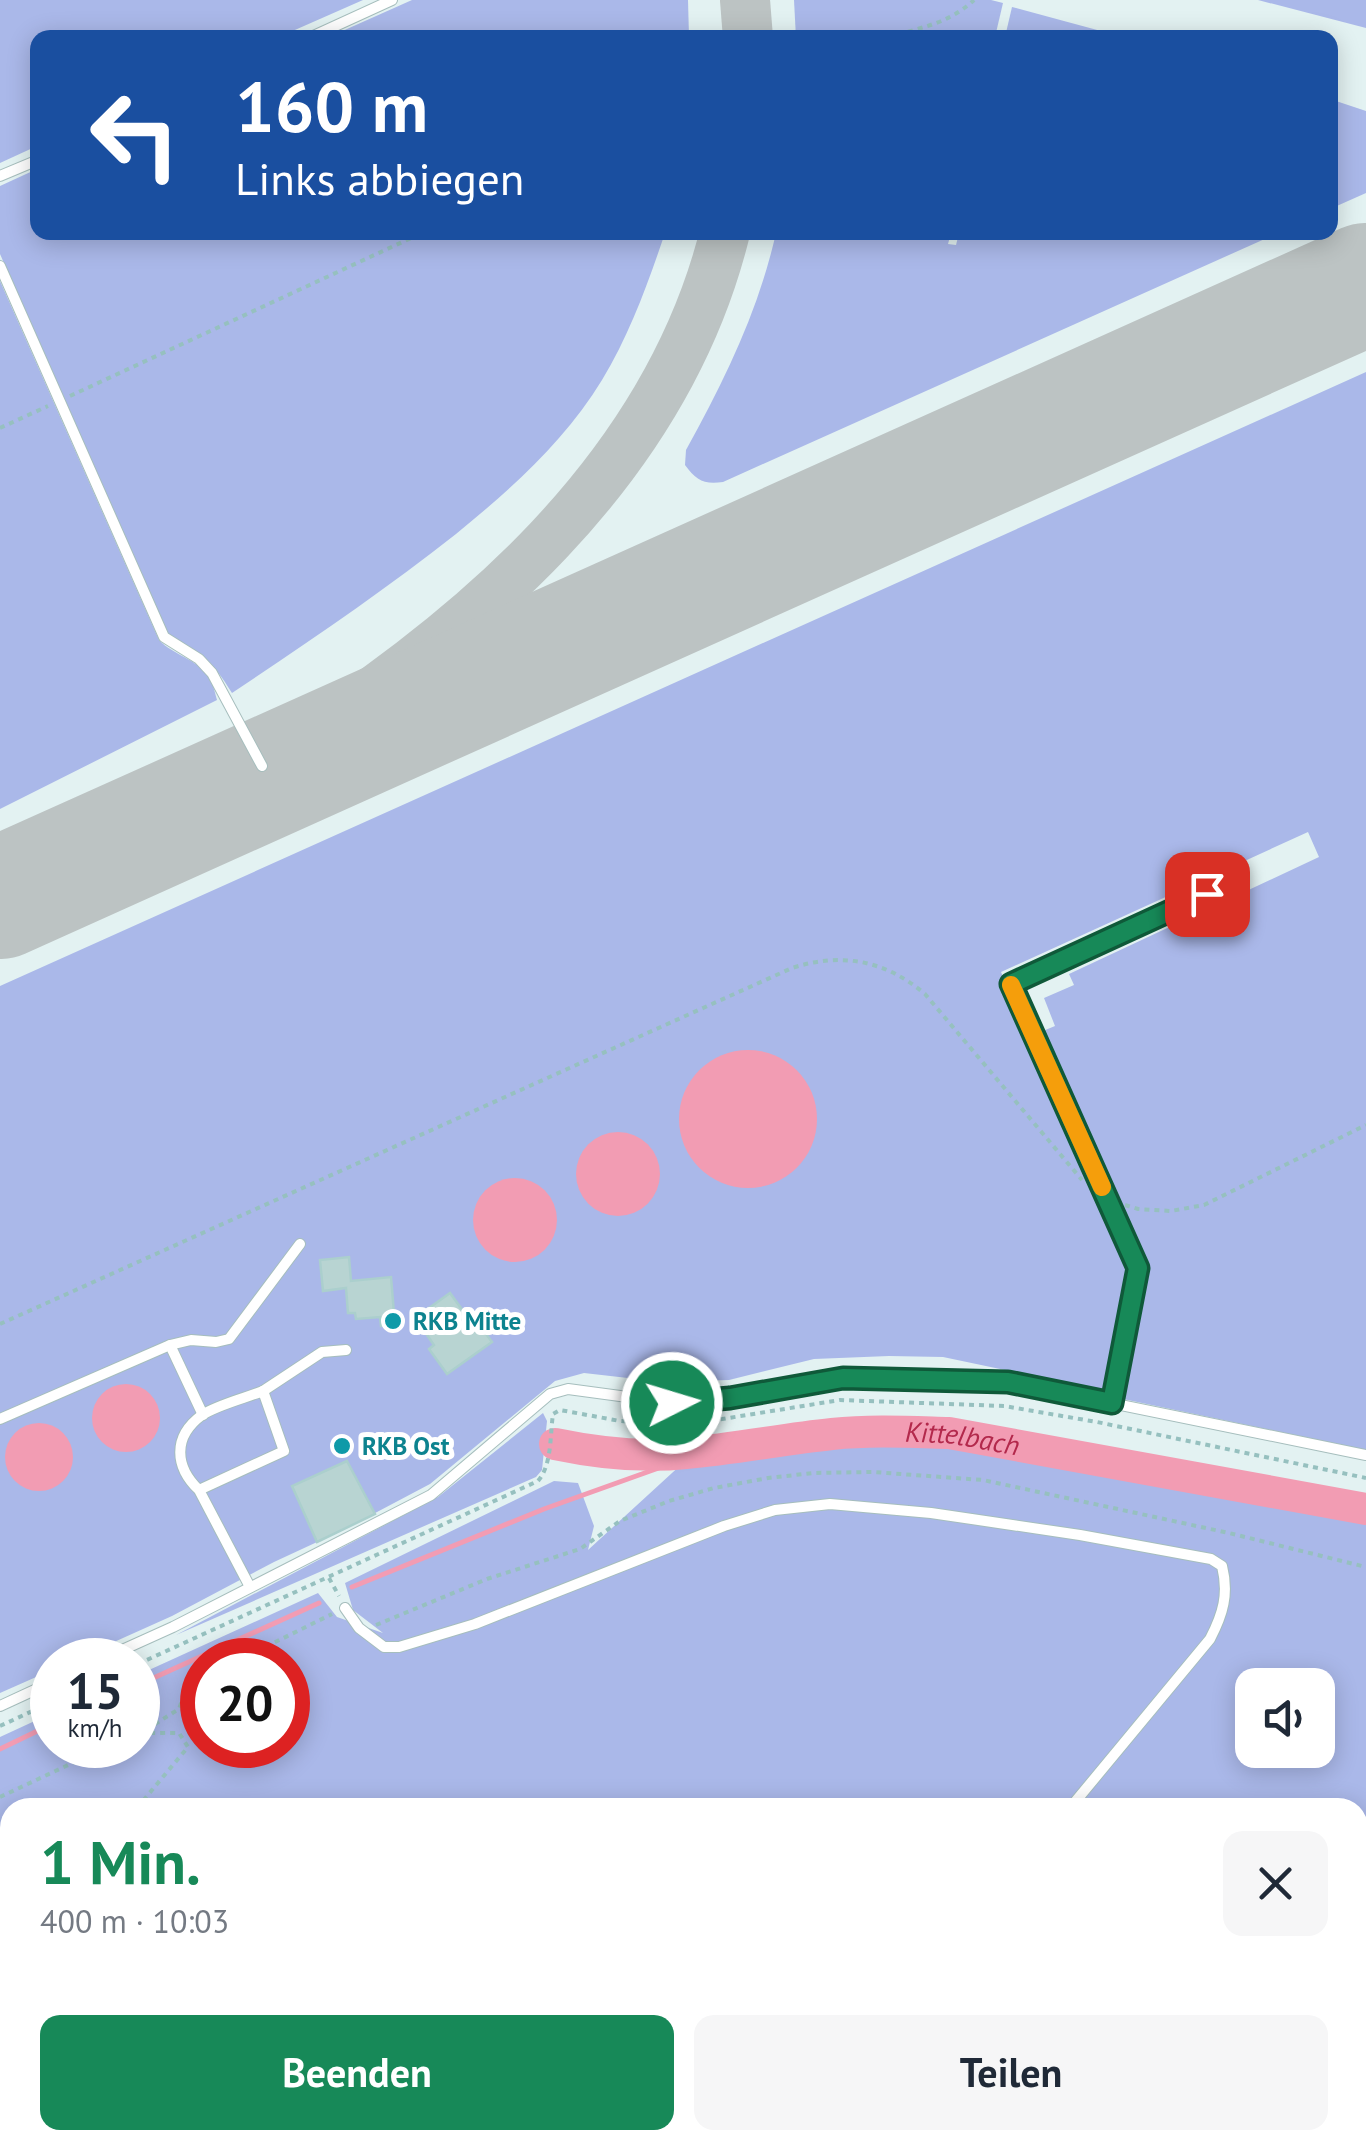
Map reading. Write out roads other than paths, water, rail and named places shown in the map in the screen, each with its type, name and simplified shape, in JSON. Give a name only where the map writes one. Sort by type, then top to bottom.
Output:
[{"type":"lane","points":[[326,30],[392,0]]},
{"type":"lane","points":[[0,176],[30,163]]},
{"type":"lane","points":[[0,266],[164,637],[212,672],[262,766]]},
{"type":"lane","points":[[1112,1403],[1138,1268],[1011,984],[1207,894]]},
{"type":"lane","points":[[0,1419],[170,1345],[229,1339],[300,1244]]},
{"type":"lane","points":[[170,1345],[203,1415]]},
{"type":"lane","points":[[250,1587],[199,1490],[186,1478],[179,1452],[186,1433],[203,1415],[263,1391],[322,1352],[346,1350]]},
{"type":"lane","points":[[148,1638],[431,1495],[550,1394],[568,1388],[672,1403],[730,1398],[843,1378],[1008,1382],[1366,1455]]},
{"type":"lane","points":[[199,1490],[284,1451],[263,1391]]},
{"type":"lane","points":[[345,1608],[359,1628],[384,1648],[399,1647],[475,1624],[724,1526],[775,1510],[830,1504],[931,1513],[1080,1535],[1211,1560],[1222,1566],[1226,1581],[1222,1616],[1210,1639],[1078,1798]]},
{"type":"lane","points":[[0,1706],[30,1692]]},
{"type":"waterway","name":"Kittelbach","points":[[555,1444],[653,1455],[847,1433],[949,1433],[1366,1509]]},
{"type":"waterway","points":[[352,1587],[544,1509],[667,1465],[684,1454]]},
{"type":"waterway","points":[[160,1675],[319,1603]]},
{"type":"waterway","points":[[0,1749],[30,1735]]},
{"type":"place","name":"RKB Mitte","points":[[393,1321]]},
{"type":"place","name":"RKB Ost","points":[[342,1446]]}]
